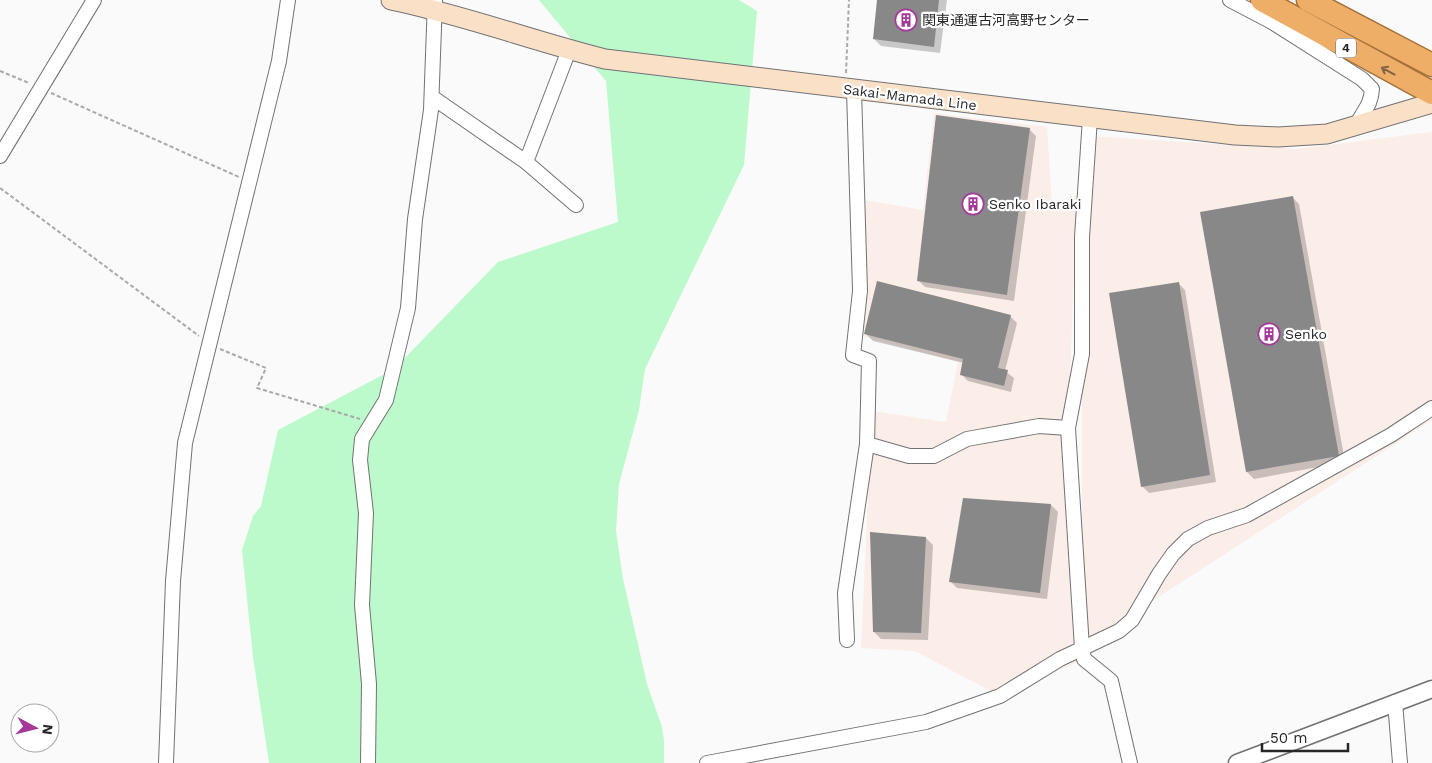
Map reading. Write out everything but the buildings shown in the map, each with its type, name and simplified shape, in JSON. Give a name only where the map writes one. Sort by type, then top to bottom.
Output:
[{"type":"highway","name":"4","points":[[1262,0],[1333,41],[1432,92]]},
{"type":"highway","name":"4","points":[[1308,0],[1432,65]]},
{"type":"main road","name":"Sakai-Mamada Line","points":[[391,0],[434,4],[570,50],[605,59],[1235,135],[1278,137],[1326,134],[1432,103]]},
{"type":"street","points":[[0,156],[94,0]]},
{"type":"street","points":[[166,763],[176,526],[186,443],[279,61],[288,0]]},
{"type":"street","points":[[1230,0],[1272,22],[1362,78],[1372,89],[1371,103],[1361,114],[1356,126]]},
{"type":"street","points":[[368,763],[370,684],[362,605],[366,513],[360,460],[362,439],[386,400],[408,308],[415,219],[432,97],[434,4]]},
{"type":"street","points":[[526,162],[570,50]]},
{"type":"street","points":[[847,640],[845,593],[867,444],[869,361],[853,354],[860,291],[850,89]]},
{"type":"street","points":[[432,97],[526,162],[576,205]]},
{"type":"street","points":[[1090,118],[1082,237],[1082,354],[1068,428],[1084,659],[1111,681],[1130,763]]},
{"type":"street","points":[[707,763],[926,722],[1000,696],[1082,648],[1119,631],[1132,620],[1158,574],[1173,554],[1188,539],[1208,528],[1247,515],[1390,435],[1432,408]]},
{"type":"street","points":[[867,444],[909,456],[934,456],[967,439],[1039,426],[1068,428]]},
{"type":"street","points":[[1237,763],[1432,688]]},
{"type":"street","points":[[1395,702],[1400,763]]},
{"type":"path","points":[[849,0],[850,89]]},
{"type":"path","points":[[0,71],[250,182]]},
{"type":"path","points":[[0,188],[210,344],[266,368],[257,388],[349,417],[372,420]]},
{"type":"shaded area","points":[[934,113],[1047,127],[1052,206],[1077,195],[1068,428],[1082,613],[1082,237],[1089,136],[1296,149],[1432,132],[1432,420],[1083,646],[1084,659],[1000,696],[915,651],[861,648],[872,411],[946,422],[958,362],[862,336],[863,200],[923,210]]},
{"type":"green space","points":[[539,0],[739,0],[757,11],[744,165],[645,369],[639,410],[619,484],[616,531],[623,579],[647,684],[662,727],[664,763],[269,763],[253,657],[242,550],[253,516],[261,506],[278,430],[394,369],[498,262],[618,222],[606,81]]},
{"type":"place","name":"関東通運古河高野センター","points":[[906,20]]},
{"type":"place","name":"Senko Ibaraki","points":[[973,204]]},
{"type":"place","name":"Senko","points":[[1269,334]]}]
